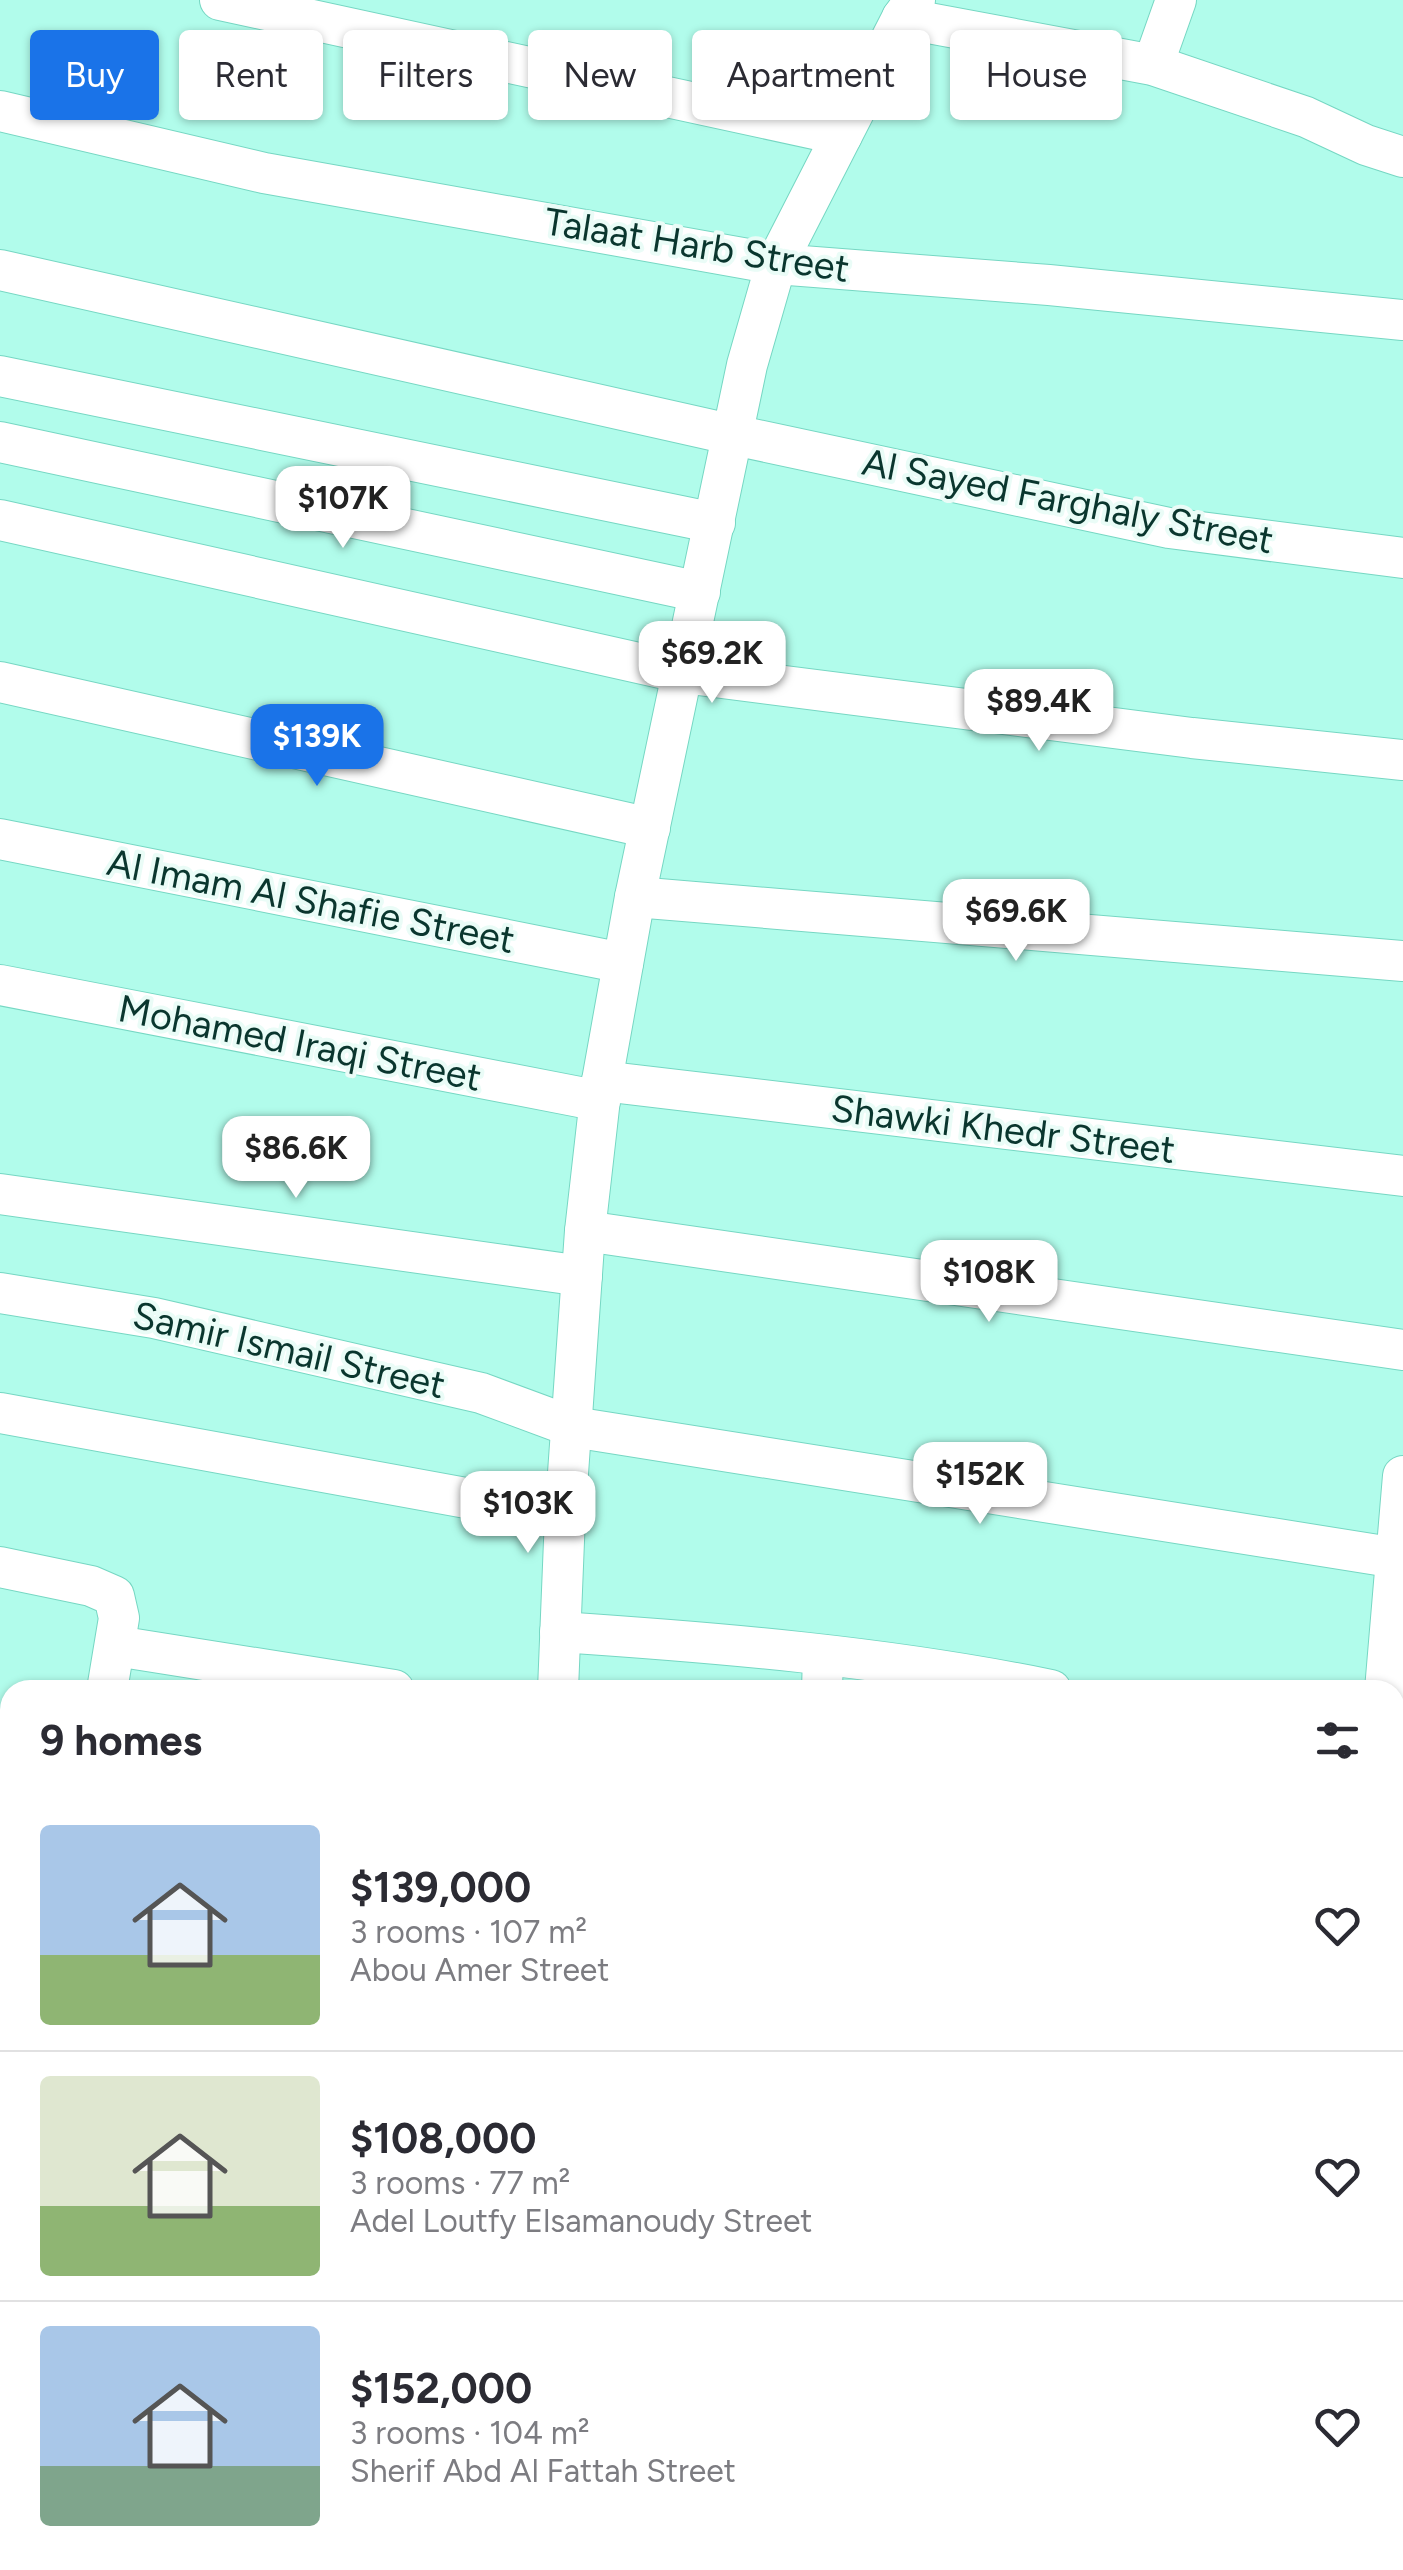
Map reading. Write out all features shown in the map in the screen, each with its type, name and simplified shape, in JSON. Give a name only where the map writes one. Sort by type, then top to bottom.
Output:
[{"type":"street","points":[[220,0],[842,134]]},
{"type":"street","points":[[1152,64],[1176,0]]},
{"type":"street","points":[[558,1680],[564,1516],[585,1232],[601,1091],[635,897],[747,364],[776,264],[909,9],[1152,64],[1306,117],[1366,145],[1403,157]]},
{"type":"street","name":"Talaat Harb Street","points":[[0,111],[264,173],[776,264],[1048,284],[1403,320]]},
{"type":"street","name":"Al Sayed Farghaly Street","points":[[0,270],[1169,528],[1403,558]]},
{"type":"street","points":[[0,376],[715,522]]},
{"type":"street","points":[[0,442],[700,592]]},
{"type":"street","points":[[0,520],[683,673],[1192,738],[1403,760]]},
{"type":"street","points":[[0,682],[650,828]]},
{"type":"street","name":"Al Imam Al Shafie Street","points":[[0,839],[623,963]]},
{"type":"street","points":[[635,897],[1403,961]]},
{"type":"street","name":"Mohamed Iraqi Street","points":[[0,985],[601,1091]]},
{"type":"street","name":"Shawki Khedr Street","points":[[601,1091],[1403,1176]]},
{"type":"street","points":[[0,1194],[582,1276]]},
{"type":"street","points":[[585,1232],[1403,1350]]},
{"type":"street","name":"Samir Ismail Street","points":[[0,1293],[154,1318],[482,1393],[573,1427],[1400,1559]]},
{"type":"street","points":[[4,1413],[564,1516]]},
{"type":"street","points":[[1386,1680],[1400,1559],[1403,1476]]},
{"type":"street","points":[[0,1568],[105,1590],[114,1596],[118,1606],[116,1646],[109,1680]]},
{"type":"street","points":[[560,1632],[692,1641],[823,1672],[924,1680]]},
{"type":"street","points":[[116,1646],[331,1680]]}]
